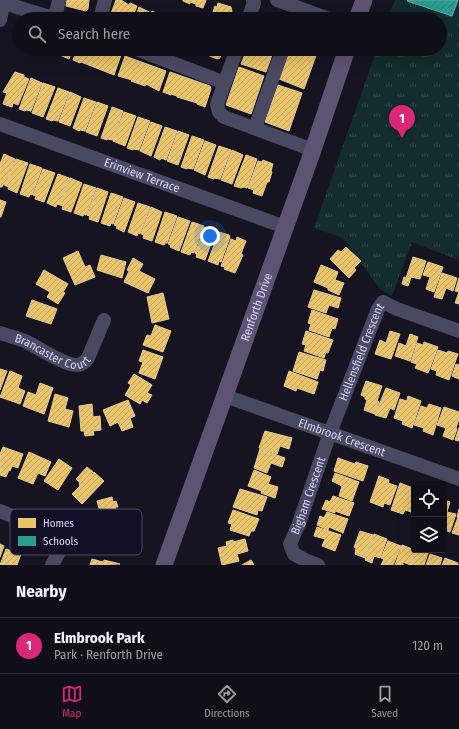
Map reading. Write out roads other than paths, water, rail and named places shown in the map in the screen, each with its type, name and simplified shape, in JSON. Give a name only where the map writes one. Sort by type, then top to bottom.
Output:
[{"type":"main road","points":[[360,12],[364,0]]},
{"type":"main road","name":"Renforth Drive","points":[[164,565],[284,227],[313,150],[344,56]]},
{"type":"street","points":[[56,12],[59,0]]},
{"type":"street","points":[[102,12],[105,0]]},
{"type":"street","points":[[251,12],[254,3],[253,0]]},
{"type":"street","points":[[277,0],[310,12]]},
{"type":"street","points":[[0,20],[4,2],[34,12]]},
{"type":"street","points":[[154,56],[225,83]]},
{"type":"street","points":[[235,56],[217,104],[219,112],[224,117],[313,150]]},
{"type":"street","points":[[255,128],[281,56]]},
{"type":"street","name":"Erinview Terrace","points":[[0,124],[284,227]]},
{"type":"street","name":"Hellensfield Crescent","points":[[330,433],[378,309],[383,302],[459,331]]},
{"type":"street","name":"Brancaster Court","points":[[0,333],[25,341],[50,355],[79,365],[86,362],[104,320]]},
{"type":"street","name":"Elmbrook Crescent","points":[[225,396],[459,479]]},
{"type":"street","name":"Bigham Crescent","points":[[318,565],[304,560],[294,554],[290,544],[298,526],[330,433]]},
{"type":"street","points":[[0,511],[10,515]]},
{"type":"street","points":[[52,565],[57,555]]},
{"type":"place","name":"Elmbrook Park","points":[[402,138]]}]
